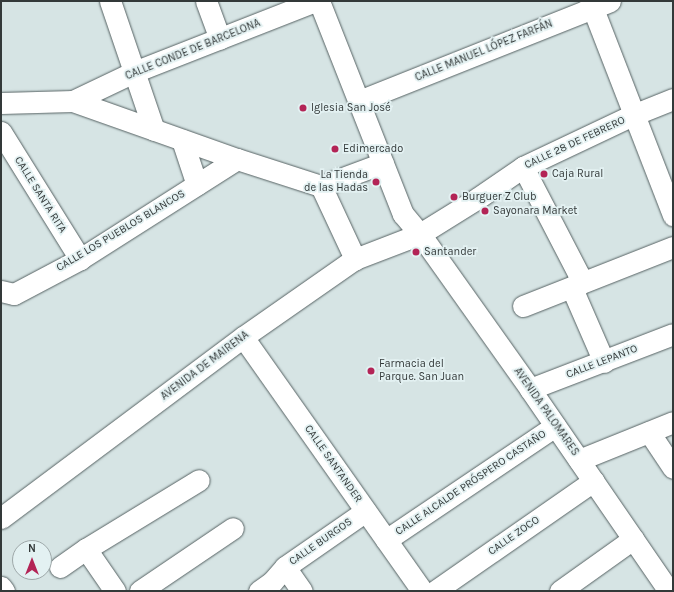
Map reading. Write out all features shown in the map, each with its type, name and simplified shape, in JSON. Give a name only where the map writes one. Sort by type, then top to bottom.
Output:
[{"type":"street","points":[[110,1],[154,130]]},
{"type":"street","points":[[206,1],[220,38]]},
{"type":"street","name":"CALLE CONDE DE BARCELONA","points":[[73,101],[134,72],[315,1]]},
{"type":"street","name":"AVENIDA PALOMARES","points":[[319,1],[403,214],[420,234],[530,389],[669,591]]},
{"type":"street","points":[[598,3],[633,115],[673,215]]},
{"type":"street","name":"CALLE MANUEL LÓPEZ FARFÁN","points":[[358,101],[598,3]]},
{"type":"street","name":"CALLE 28 DE FEBRERO","points":[[420,234],[478,198],[523,166],[633,115],[673,99]]},
{"type":"street","points":[[1,103],[73,101],[237,159],[321,186],[383,163]]},
{"type":"street","name":"CALLE SANTA RITA","points":[[1,132],[80,258]]},
{"type":"street","points":[[182,140],[197,185]]},
{"type":"street","name":"CALLE LOS PUEBLOS BLANCOS","points":[[1,291],[14,294],[80,258],[237,159]]},
{"type":"street","points":[[523,166],[579,275],[578,285],[574,293],[604,362]]},
{"type":"street","points":[[321,186],[355,259]]},
{"type":"street","name":"AVENIDA DE MAIRENA","points":[[1,518],[244,337],[355,259],[420,234]]},
{"type":"street","points":[[523,306],[673,247]]},
{"type":"street","name":"CALLE LEPANTO","points":[[530,389],[604,362],[673,334]]},
{"type":"street","name":"CALLE SANTANDER","points":[[244,337],[422,591]]},
{"type":"street","points":[[579,460],[673,422]]},
{"type":"street","name":"CALLE ALCALDE PRÓSPERO CASTAÑO","points":[[386,540],[555,426]]},
{"type":"street","points":[[649,432],[673,468]]},
{"type":"street","points":[[60,567],[86,549],[199,480]]},
{"type":"street","name":"CALLE ZOCO","points":[[435,591],[593,482]]},
{"type":"street","name":"CALLE BURGOS","points":[[259,591],[272,582],[286,567],[366,511]]},
{"type":"street","points":[[140,591],[233,528]]},
{"type":"street","points":[[560,591],[633,539]]},
{"type":"street","points":[[86,549],[115,591]]},
{"type":"street","points":[[286,567],[302,591]]},
{"type":"street","points":[[1,587],[4,591]]},
{"type":"place","name":"Iglesia San José","points":[[303,108]]},
{"type":"place","name":"Edimercado","points":[[335,149]]},
{"type":"place","name":"Caja Rural","points":[[544,174]]},
{"type":"place","name":"La Tienda de las Hadas","points":[[376,182]]},
{"type":"place","name":"Burguer Z Club","points":[[454,197]]},
{"type":"place","name":"Sayonara Market","points":[[485,211]]},
{"type":"place","name":"Santander","points":[[416,252]]},
{"type":"place","name":"Farmacia del Parque. San Juan","points":[[371,371]]}]
